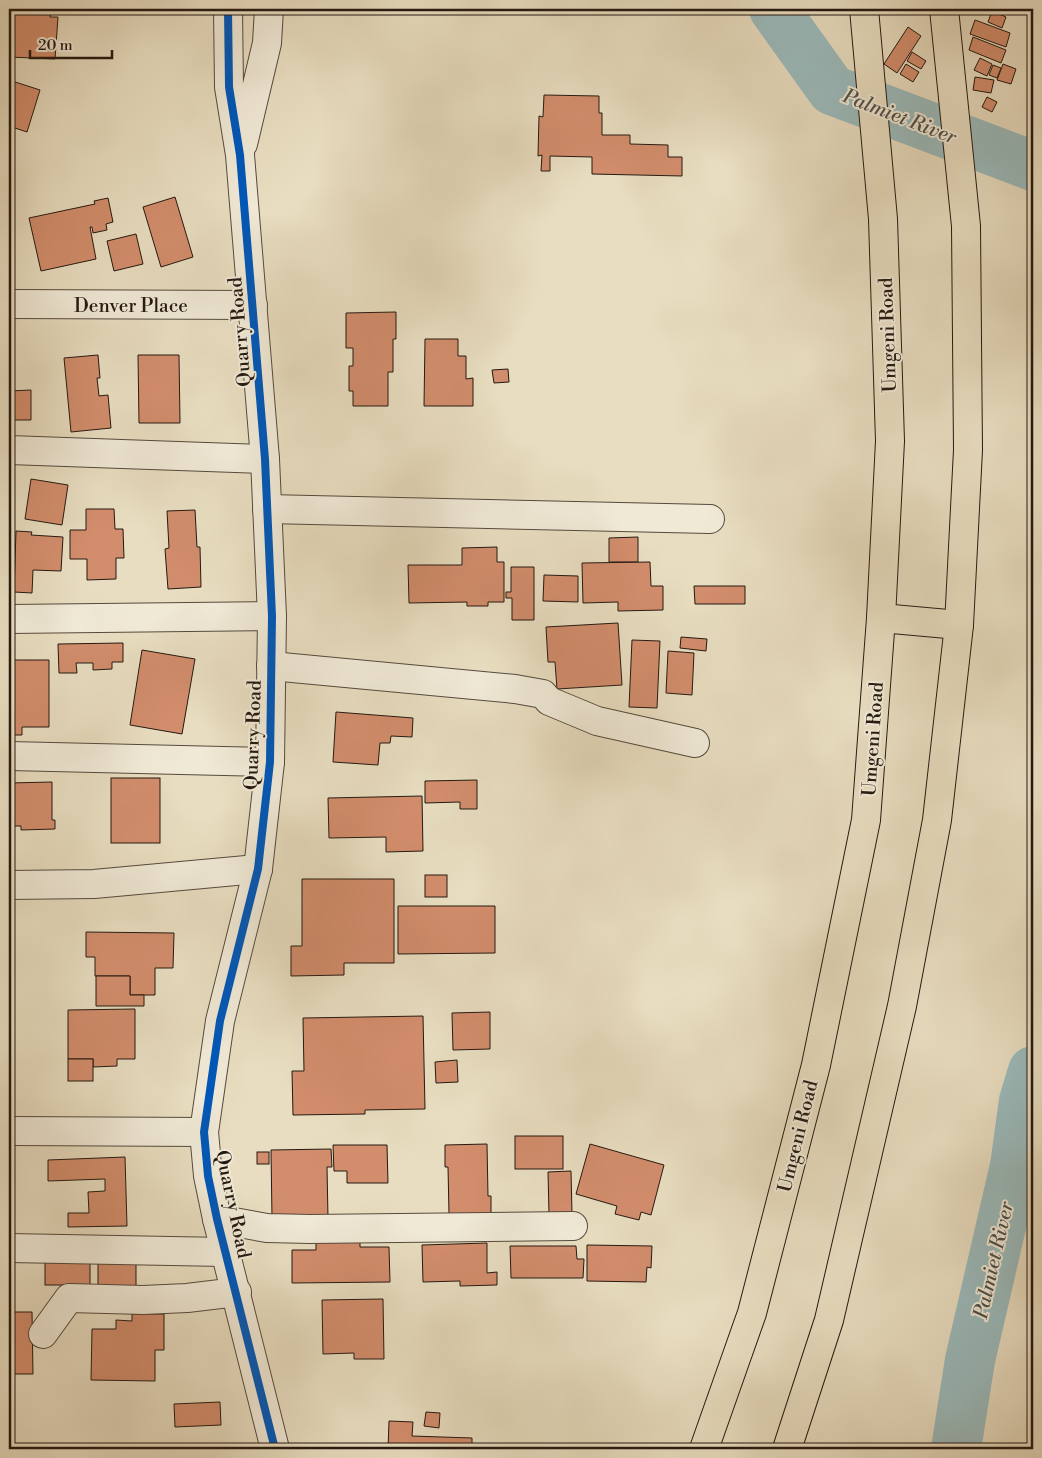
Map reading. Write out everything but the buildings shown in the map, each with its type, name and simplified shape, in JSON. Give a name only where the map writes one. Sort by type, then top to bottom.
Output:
[{"type":"highway","name":"Umgeni Road","points":[[704,1449],[752,1313],[818,1056],[866,820],[881,618],[890,440],[883,219],[864,9]]},
{"type":"highway","points":[[786,1449],[829,1320],[902,1006],[937,820],[959,625],[968,450],[966,226],[944,9]]},
{"type":"highway","points":[[881,618],[959,625]]},
{"type":"street","name":"Quarry Road","points":[[228,9],[229,86],[240,155],[265,459],[272,616],[270,762],[258,869],[220,1021],[204,1132],[208,1176],[217,1219],[237,1292],[275,1449]]},
{"type":"street","name":"Quarry Road","points":[[240,155],[267,43],[269,9]]},
{"type":"street","name":"Denver Place","points":[[9,304],[253,305]]},
{"type":"street","points":[[9,450],[265,459]]},
{"type":"street","points":[[267,509],[710,519]]},
{"type":"street","points":[[9,619],[272,616]]},
{"type":"street","points":[[271,666],[515,689],[543,694],[549,701],[597,721],[695,743]]},
{"type":"street","points":[[9,756],[270,762]]},
{"type":"street","points":[[9,885],[94,884],[258,869]]},
{"type":"street","points":[[9,1131],[204,1132]]},
{"type":"street","points":[[217,1219],[267,1228],[310,1229],[573,1226]]},
{"type":"street","points":[[9,1248],[226,1252]]},
{"type":"street","points":[[43,1334],[69,1298],[142,1300],[187,1298],[237,1292]]},
{"type":"waterway","name":"Palmiet River","points":[[774,9],[832,90],[1033,166]]},
{"type":"waterway","name":"Palmiet River","points":[[956,1449],[970,1360],[1015,1166],[1024,1101],[1033,1071]]},
{"type":"cycle path","points":[[228,9],[229,87],[240,155],[265,459],[272,616],[270,762],[258,869],[220,1021],[204,1132],[208,1176],[217,1219],[275,1449]]}]
